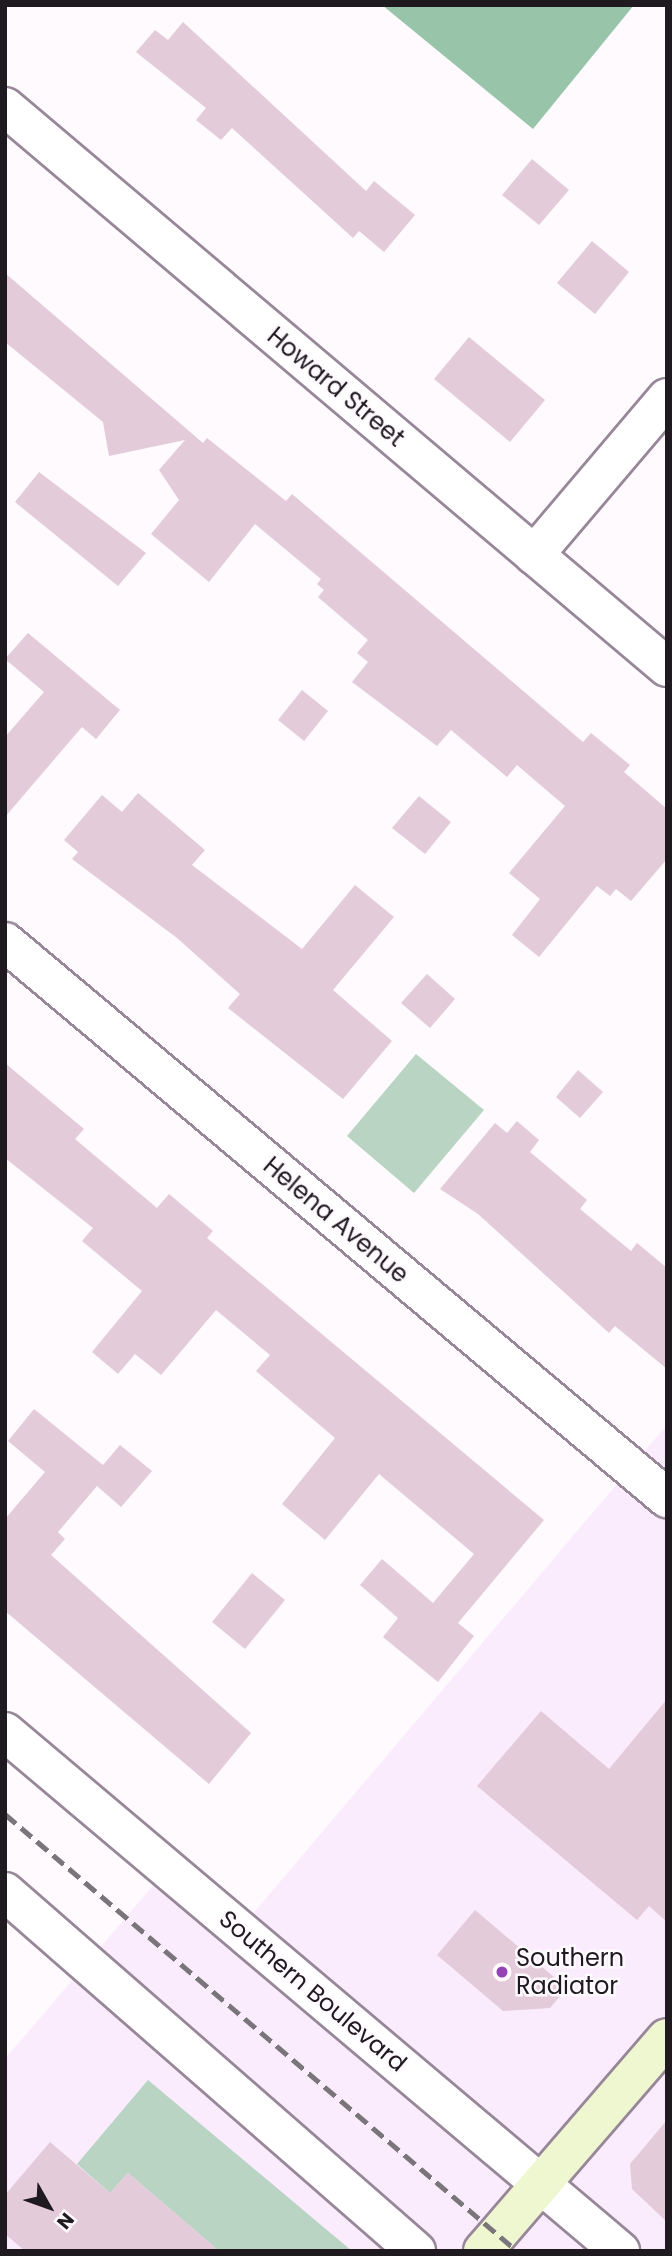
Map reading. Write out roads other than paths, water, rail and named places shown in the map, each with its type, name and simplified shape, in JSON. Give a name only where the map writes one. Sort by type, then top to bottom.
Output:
[{"type":"main road","points":[[484,2251],[667,2038]]},
{"type":"street","name":"Howard Street","points":[[5,107],[667,667]]},
{"type":"street","points":[[534,555],[667,398]]},
{"type":"street","name":"Helena Avenue","points":[[5,942],[667,1498]]},
{"type":"street","name":"Southern Boulevard","points":[[5,1732],[621,2251]]},
{"type":"street","points":[[5,1892],[416,2251]]},
{"type":"railway","points":[[5,1814],[517,2251]]},
{"type":"place","name":"Southern Radiator","points":[[502,1972]]}]
